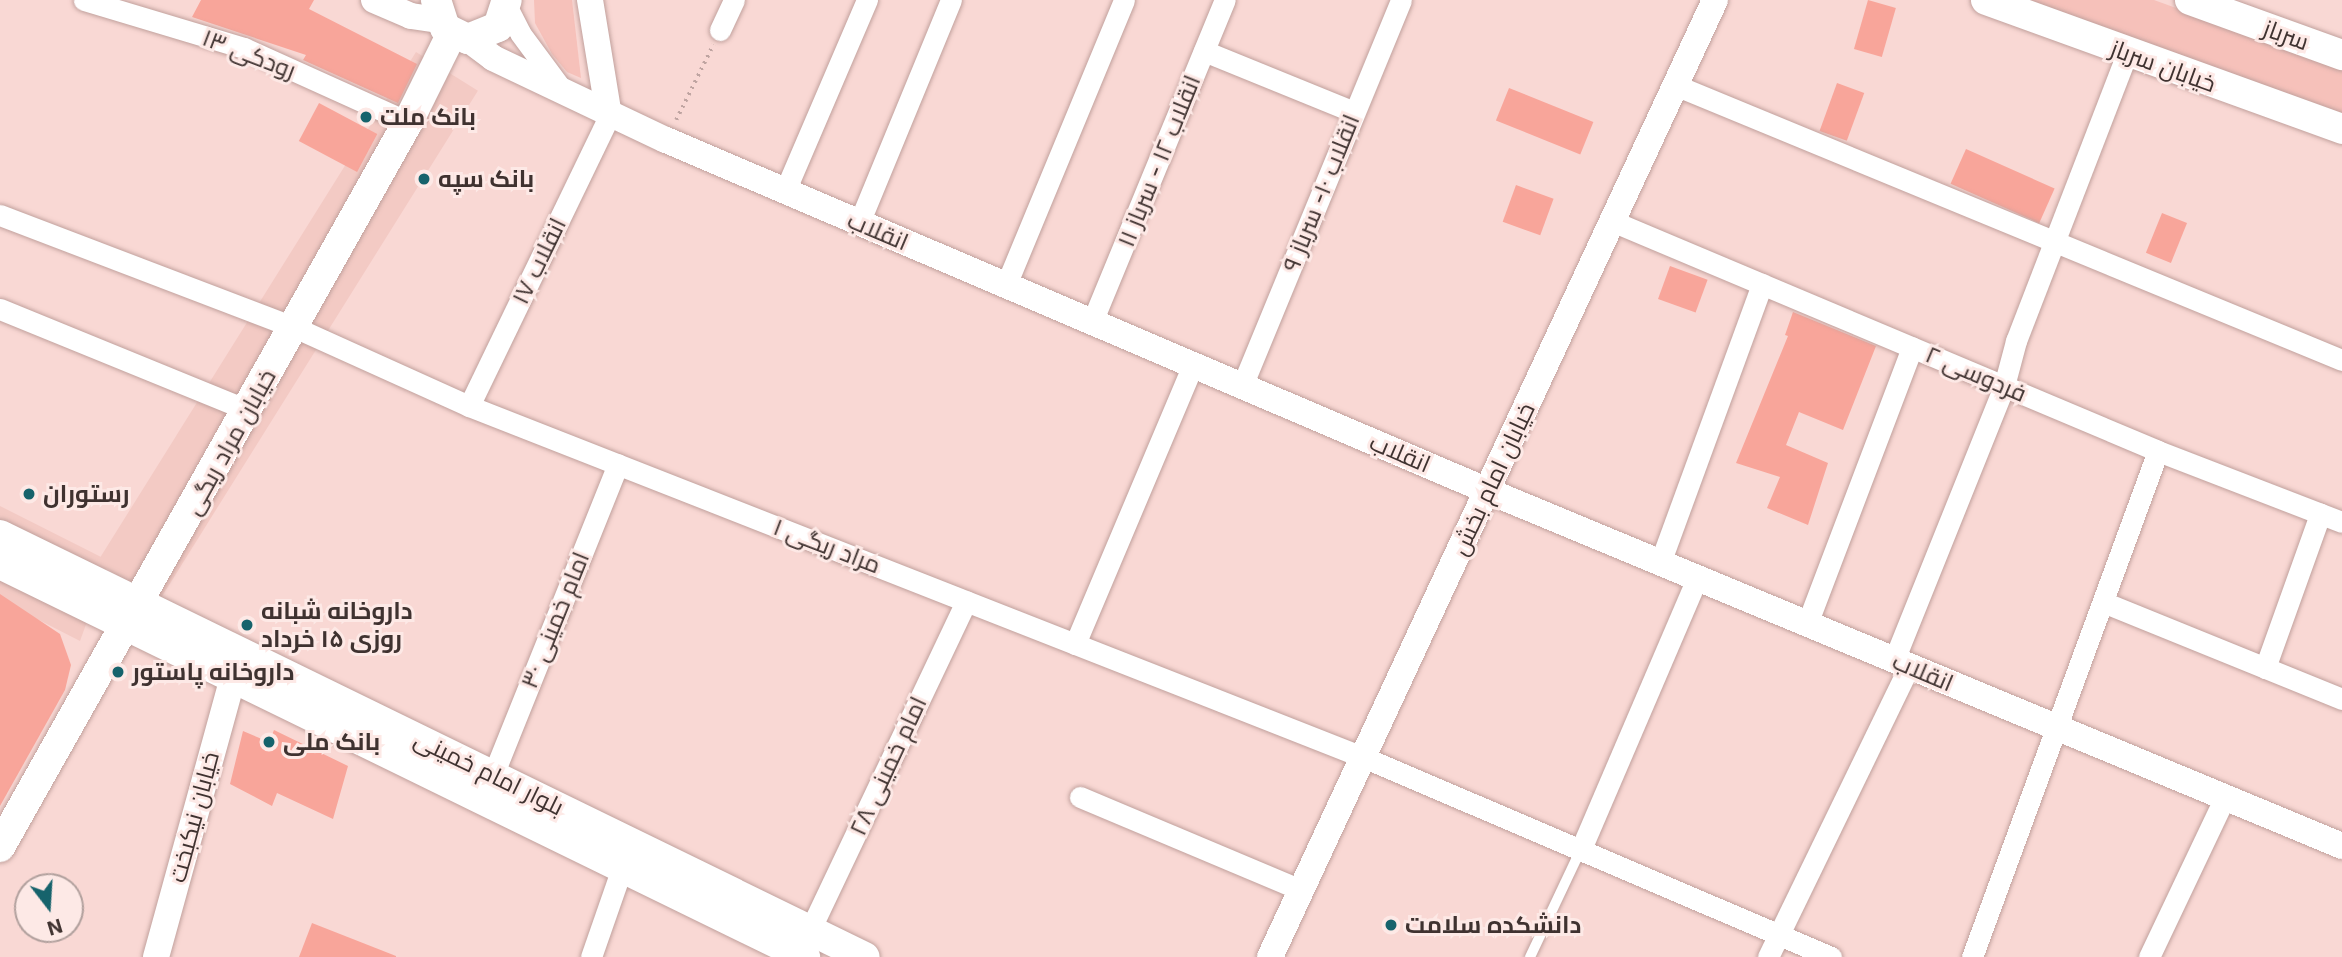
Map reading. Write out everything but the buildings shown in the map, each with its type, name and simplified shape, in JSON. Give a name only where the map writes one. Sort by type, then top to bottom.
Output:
[{"type":"main road","name":"خیابان سرباز","points":[[1986,0],[2342,129]]},
{"type":"main road","name":"سرباز","points":[[2190,0],[2342,55]]},
{"type":"main road","points":[[449,23],[498,27],[508,2]]},
{"type":"main road","name":"خیابان مراد ریگی","points":[[0,847],[134,615],[408,122],[449,23]]},
{"type":"main road","name":"بلوار امام خمینی","points":[[0,535],[233,677],[622,868],[807,944],[865,957]]},
{"type":"main road","name":"بلوار امام خمینی","points":[[0,564],[134,615],[493,775],[807,944]]},
{"type":"street","name":"رودکی ۱۳","points":[[85,0],[244,48],[408,122]]},
{"type":"street","name":"انقلاب","points":[[374,0],[411,16],[449,23],[494,58],[609,116],[666,141],[1488,491],[2342,846]]},
{"type":"street","points":[[590,0],[609,116]]},
{"type":"street","points":[[720,30],[734,0]]},
{"type":"street","points":[[785,191],[867,0]]},
{"type":"street","points":[[859,223],[951,0]]},
{"type":"street","points":[[1006,285],[1124,0]]},
{"type":"street","name":"انقلاب ۱۲ - سرباز ۱۱","points":[[1092,322],[1225,0]]},
{"type":"street","name":"انقلاب ۱۰- سرباز ۹","points":[[1242,386],[1401,0]]},
{"type":"street","name":"خیابان امام بخش","points":[[1270,957],[1715,0]]},
{"type":"street","points":[[508,2],[537,62],[566,94]]},
{"type":"street","points":[[1204,51],[1354,112]]},
{"type":"street","points":[[1768,957],[1902,663],[2054,242],[2127,53]]},
{"type":"street","points":[[1675,85],[2342,360]]},
{"type":"street","name":"انقلاب ۱۷","points":[[469,406],[609,116]]},
{"type":"street","name":"مراد ریگی ۱","points":[[0,215],[294,327],[469,406],[1363,757],[1831,957]]},
{"type":"street","name":"فردوسی ۲","points":[[1612,221],[2158,451],[2342,522]]},
{"type":"street","points":[[1660,563],[1762,284]]},
{"type":"street","points":[[0,309],[247,410]]},
{"type":"street","points":[[1807,624],[1912,347]]},
{"type":"street","points":[[1075,644],[1193,365]]},
{"type":"street","points":[[1972,957],[2158,451]]},
{"type":"street","name":"امام خمینی ۳۰","points":[[493,775],[618,464]]},
{"type":"street","points":[[2265,668],[2320,514]]},
{"type":"street","points":[[1581,849],[1697,578]]},
{"type":"street","name":"امام خمینی ۲۸","points":[[807,944],[966,601]]},
{"type":"street","points":[[2103,602],[2342,699]]},
{"type":"street","name":"خیابان نیکبخت","points":[[156,957],[233,677]]},
{"type":"street","points":[[1080,797],[1301,890]]},
{"type":"street","points":[[2149,957],[2224,799]]},
{"type":"street","points":[[591,957],[622,868]]},
{"type":"lane","points":[[1530,957],[1581,849]]},
{"type":"path","points":[[666,141],[720,30]]},
{"type":"shaded area","points":[[534,0],[572,0],[581,78],[567,72],[552,54],[535,23]]},
{"type":"shaded area","points":[[2028,0],[2154,0],[2342,68],[2342,116]]},
{"type":"shaded area","points":[[416,52],[478,91],[159,601],[97,563]]},
{"type":"shaded area","points":[[0,506],[109,561],[80,641],[0,600]]},
{"type":"place","name":"بانک ملت","points":[[366,117]]},
{"type":"place","name":"بانک سپه","points":[[424,179]]},
{"type":"place","name":"رستوران","points":[[29,494]]},
{"type":"place","name":"داروخانه شبانه روزی ۱۵ خرداد","points":[[247,625]]},
{"type":"place","name":"داروخانه پاستور","points":[[118,672]]},
{"type":"place","name":"بانک ملی","points":[[269,742]]},
{"type":"place","name":"دانشکده سلامت","points":[[1391,925]]}]
